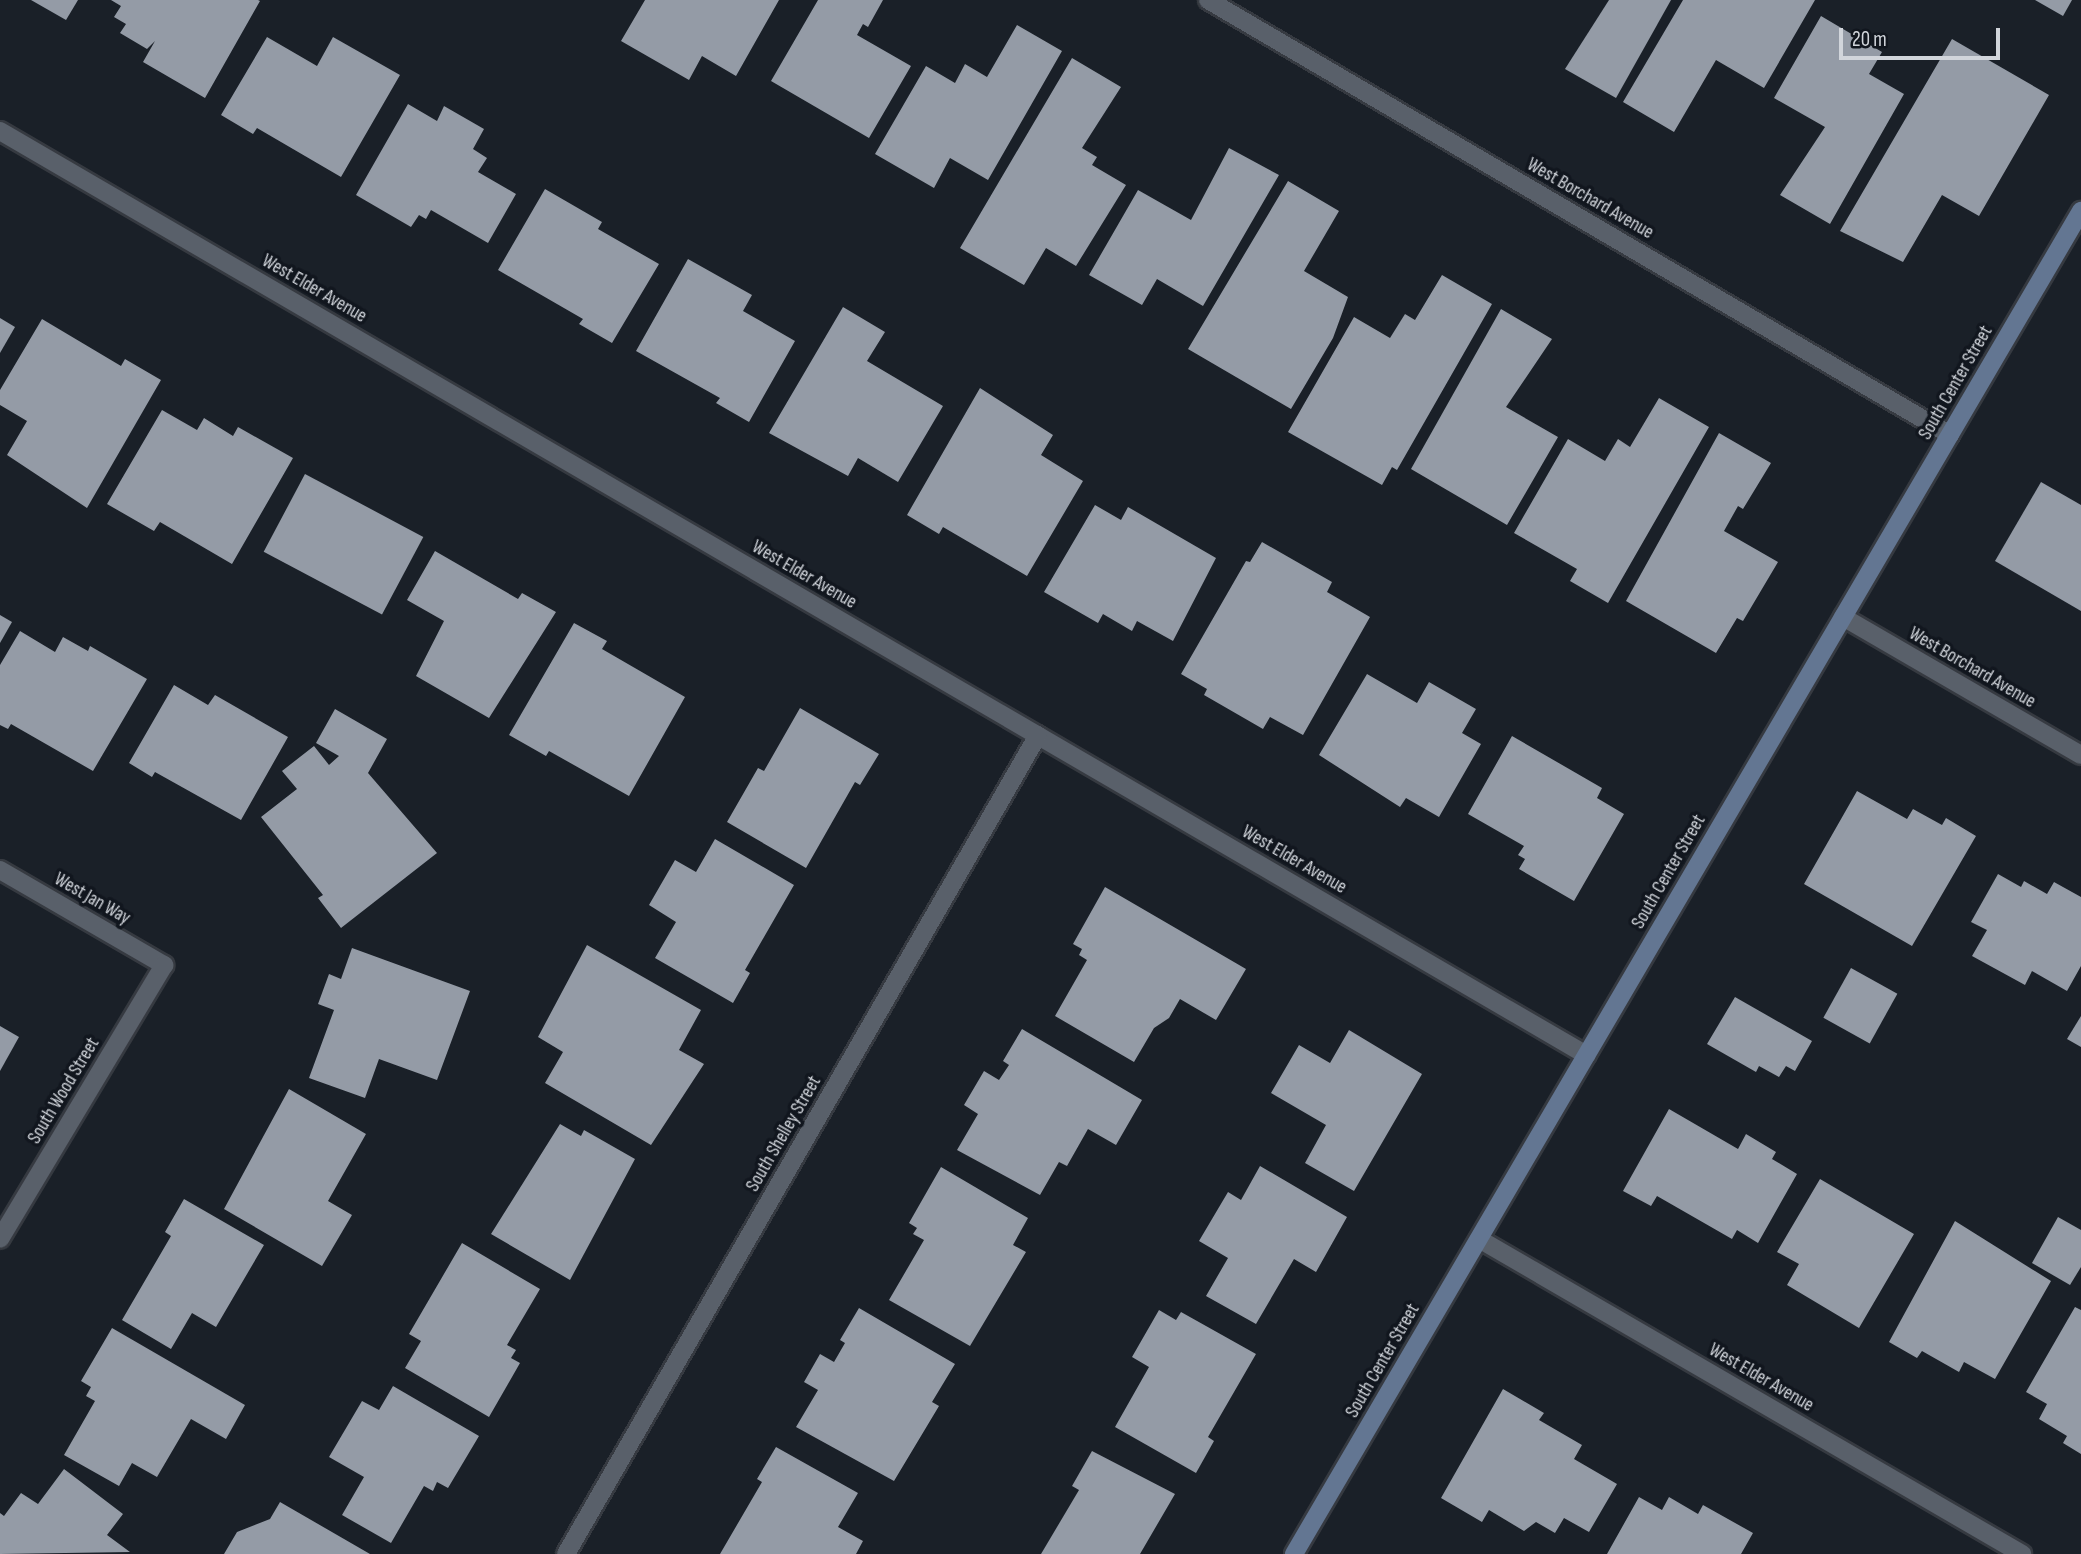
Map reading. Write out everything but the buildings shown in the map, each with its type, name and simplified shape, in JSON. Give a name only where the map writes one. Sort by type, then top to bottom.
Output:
[{"type":"street","name":"West Borchard Avenue","points":[[1208,0],[1950,435]]},
{"type":"street","name":"West Elder Avenue","points":[[0,131],[1586,1055]]},
{"type":"street","name":"South Center Street","points":[[1294,1554],[2081,211]]},
{"type":"street","name":"West Borchard Avenue","points":[[1843,617],[2081,755]]},
{"type":"street","name":"South Shelley Street","points":[[566,1554],[1038,735]]},
{"type":"street","name":"West Jan Way","points":[[0,870],[164,965]]},
{"type":"street","name":"South Wood Street","points":[[0,1239],[164,965]]},
{"type":"street","name":"West Elder Avenue","points":[[1479,1239],[2022,1554]]}]
